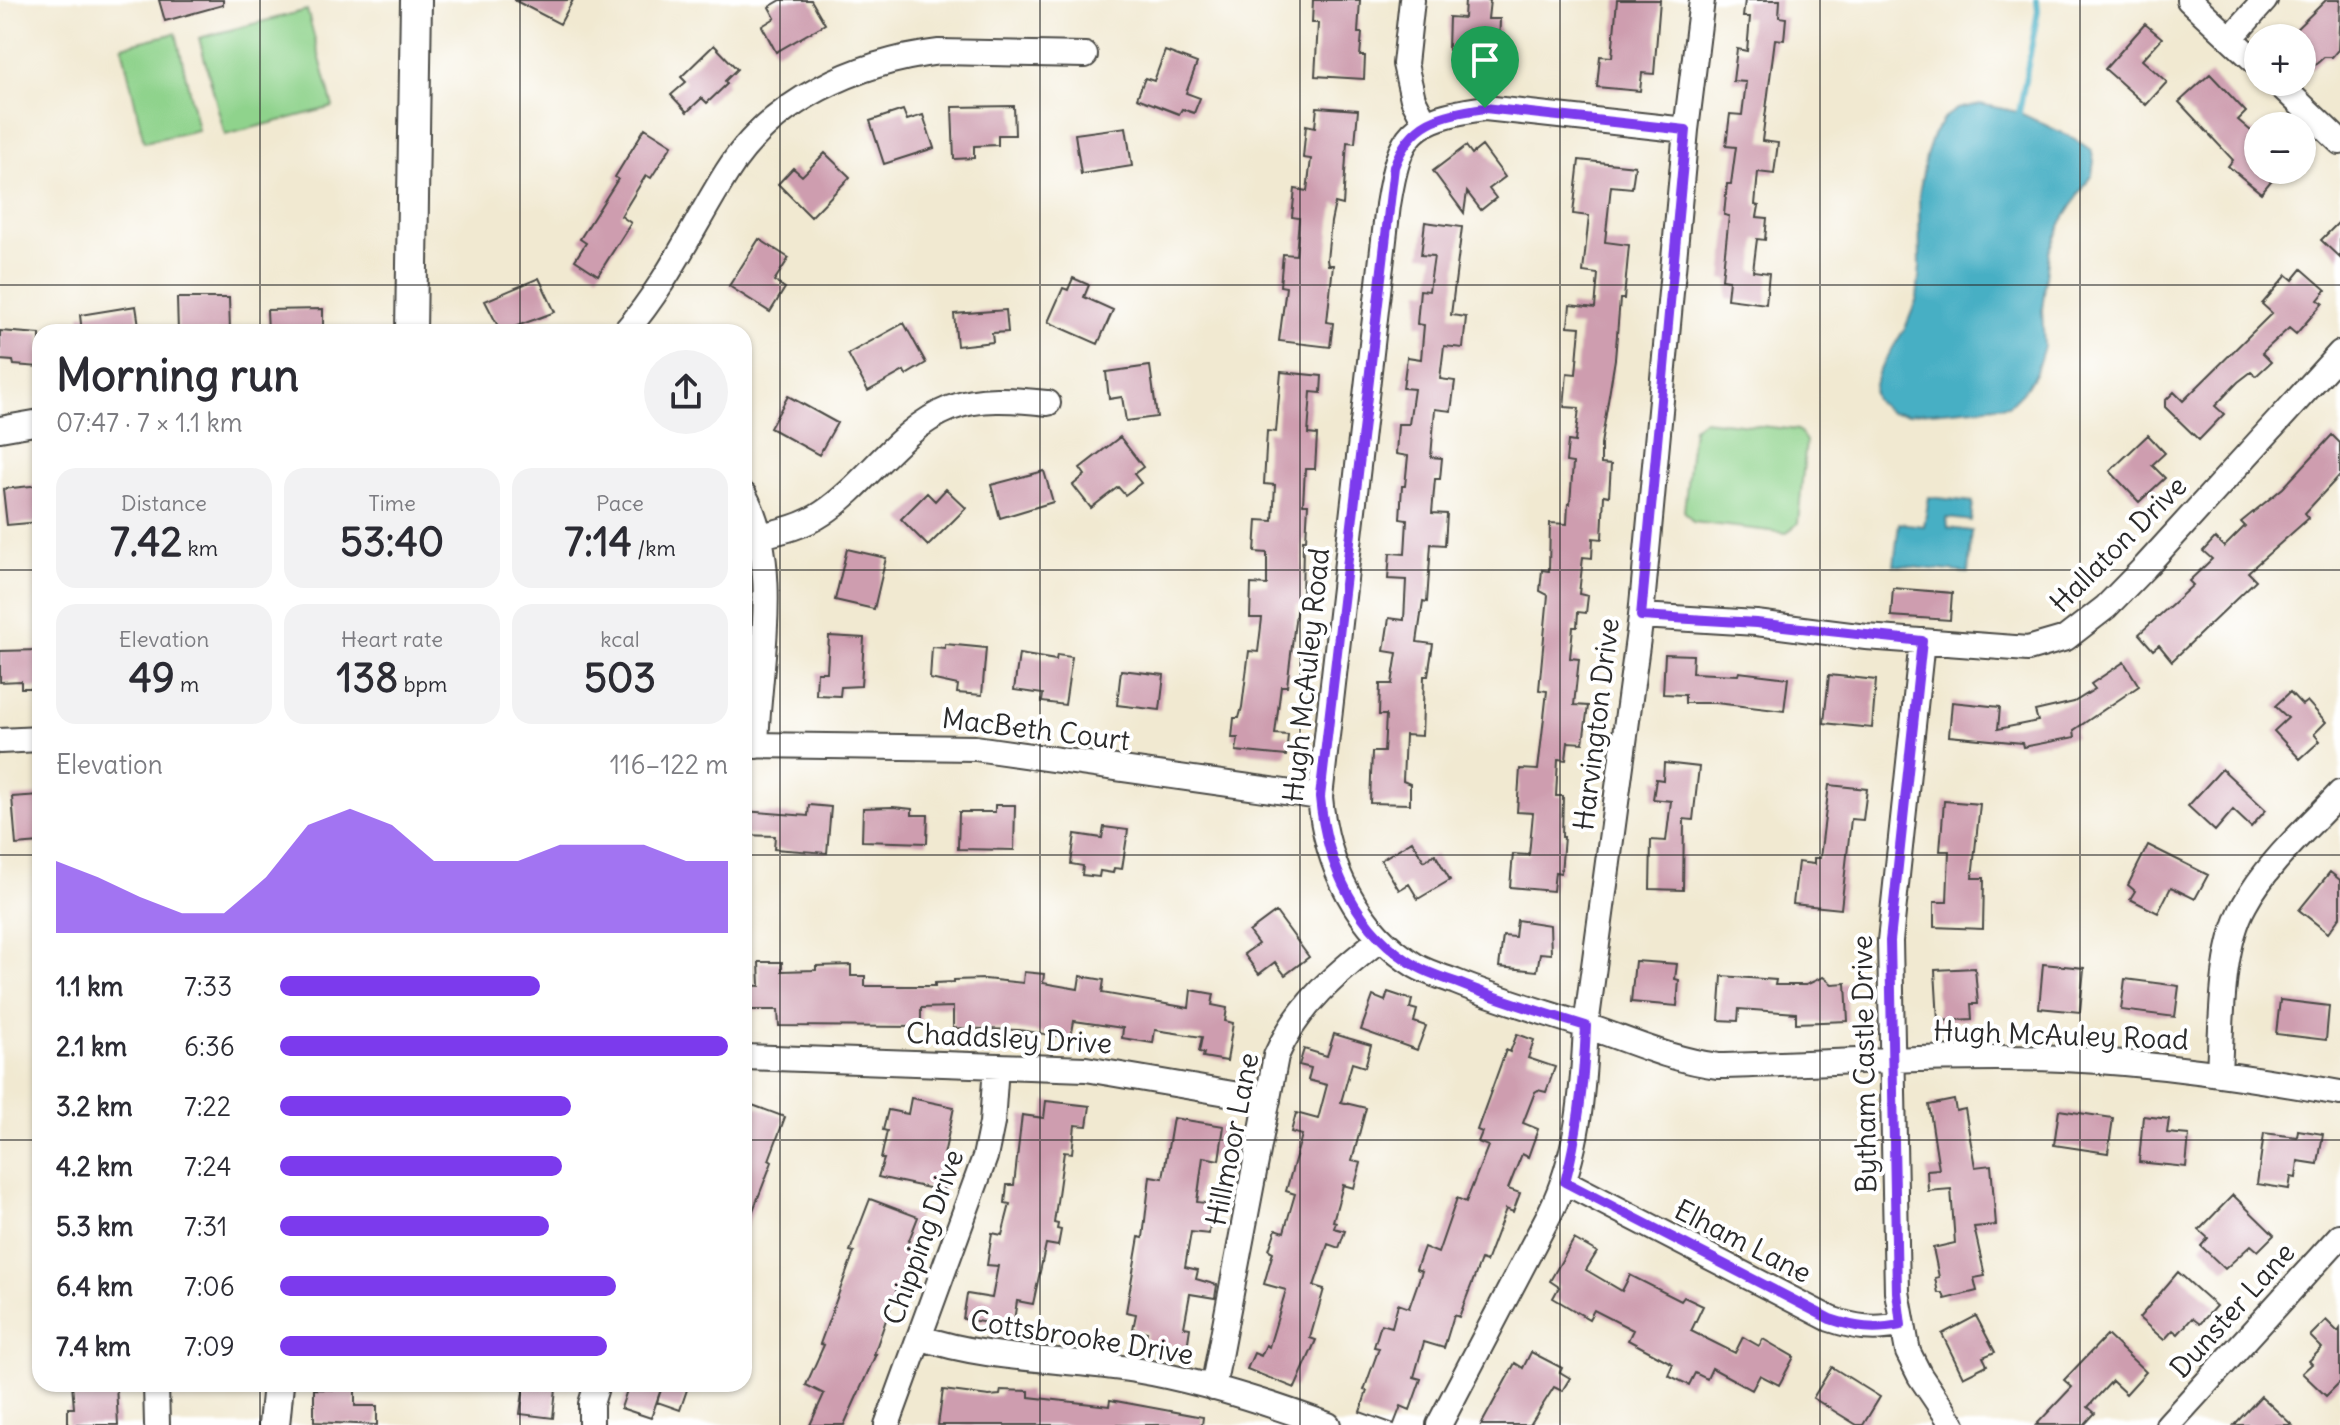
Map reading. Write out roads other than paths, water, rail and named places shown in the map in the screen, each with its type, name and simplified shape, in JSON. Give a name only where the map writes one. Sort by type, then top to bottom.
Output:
[{"type":"street","points":[[411,324],[416,0]]},
{"type":"street","points":[[1412,0],[1405,64],[1413,99],[1425,122],[1485,108],[1686,130]]},
{"type":"street","name":"Harvington Drive","points":[[1439,1425],[1565,1182],[1575,1144],[1583,1093],[1586,1026],[1641,616],[1686,130],[1702,0]]},
{"type":"street","points":[[2189,0],[2244,51]]},
{"type":"street","points":[[2231,38],[2265,0]]},
{"type":"street","points":[[632,324],[663,282],[729,169],[758,135],[816,90],[866,68],[939,52],[1085,55]]},
{"type":"street","points":[[2292,96],[2340,142]]},
{"type":"street","name":"Hugh McAuley Road","points":[[1425,122],[1402,145],[1394,167],[1320,797],[1322,822],[1335,868],[1352,902],[1380,939],[1419,968],[1503,1001],[1687,1062],[1718,1066],[1962,1057],[2067,1059],[2219,1072],[2340,1093]]},
{"type":"street","name":"Hallaton Drive","points":[[1641,616],[1756,623],[2028,649],[2066,638],[2088,622],[2145,567],[2340,353]]},
{"type":"street","points":[[760,536],[789,529],[823,513],[925,421],[950,408],[988,400],[1048,403]]},
{"type":"street","points":[[0,429],[32,423]]},
{"type":"street","points":[[752,516],[764,550],[765,604],[752,727]]},
{"type":"street","name":"Bytham Castle Drive","points":[[1922,641],[1890,941],[1897,1292],[1908,1352],[1953,1425]]},
{"type":"street","points":[[0,741],[32,739]]},
{"type":"street","name":"MacBeth Court","points":[[752,746],[975,748],[1320,797]]},
{"type":"street","points":[[2219,1072],[2227,959],[2243,906],[2263,878],[2340,793]]},
{"type":"street","name":"Hillmoor Lane","points":[[1213,1388],[1276,1056],[1287,1031],[1307,1003],[1380,939]]},
{"type":"street","name":"Chaddsley Drive","points":[[752,1057],[1086,1069],[1268,1100]]},
{"type":"street","name":"Chipping Drive","points":[[887,1425],[985,1157],[992,1123],[996,1066]]},
{"type":"street","name":"Elham Lane","points":[[1565,1182],[1830,1319],[1855,1328],[1901,1325]]},
{"type":"street","name":"Dunster Lane","points":[[2168,1425],[2340,1236]]},
{"type":"street","name":"Cottsbrooke Drive","points":[[919,1337],[969,1352],[1136,1370],[1272,1404],[1328,1425]]},
{"type":"street","points":[[156,1392],[157,1425]]},
{"type":"street","points":[[274,1425],[277,1392]]},
{"type":"street","points":[[591,1425],[595,1392]]},
{"type":"water","points":[[1980,104],[2018,112],[2075,139],[2091,150],[2094,161],[2092,174],[2062,222],[2049,252],[2042,310],[2044,346],[2036,372],[2027,387],[2009,405],[1908,414],[1889,412],[1875,400],[1873,393],[1878,373],[1906,326],[1917,299],[1919,194],[1926,156],[1933,135],[1944,118],[1957,109]]},
{"type":"water","points":[[1929,497],[1973,502],[1971,521],[1947,518],[1948,528],[1972,531],[1968,573],[1894,565],[1899,523],[1924,526]]},
{"type":"waterway","points":[[2018,118],[2038,11],[2037,0]]}]
